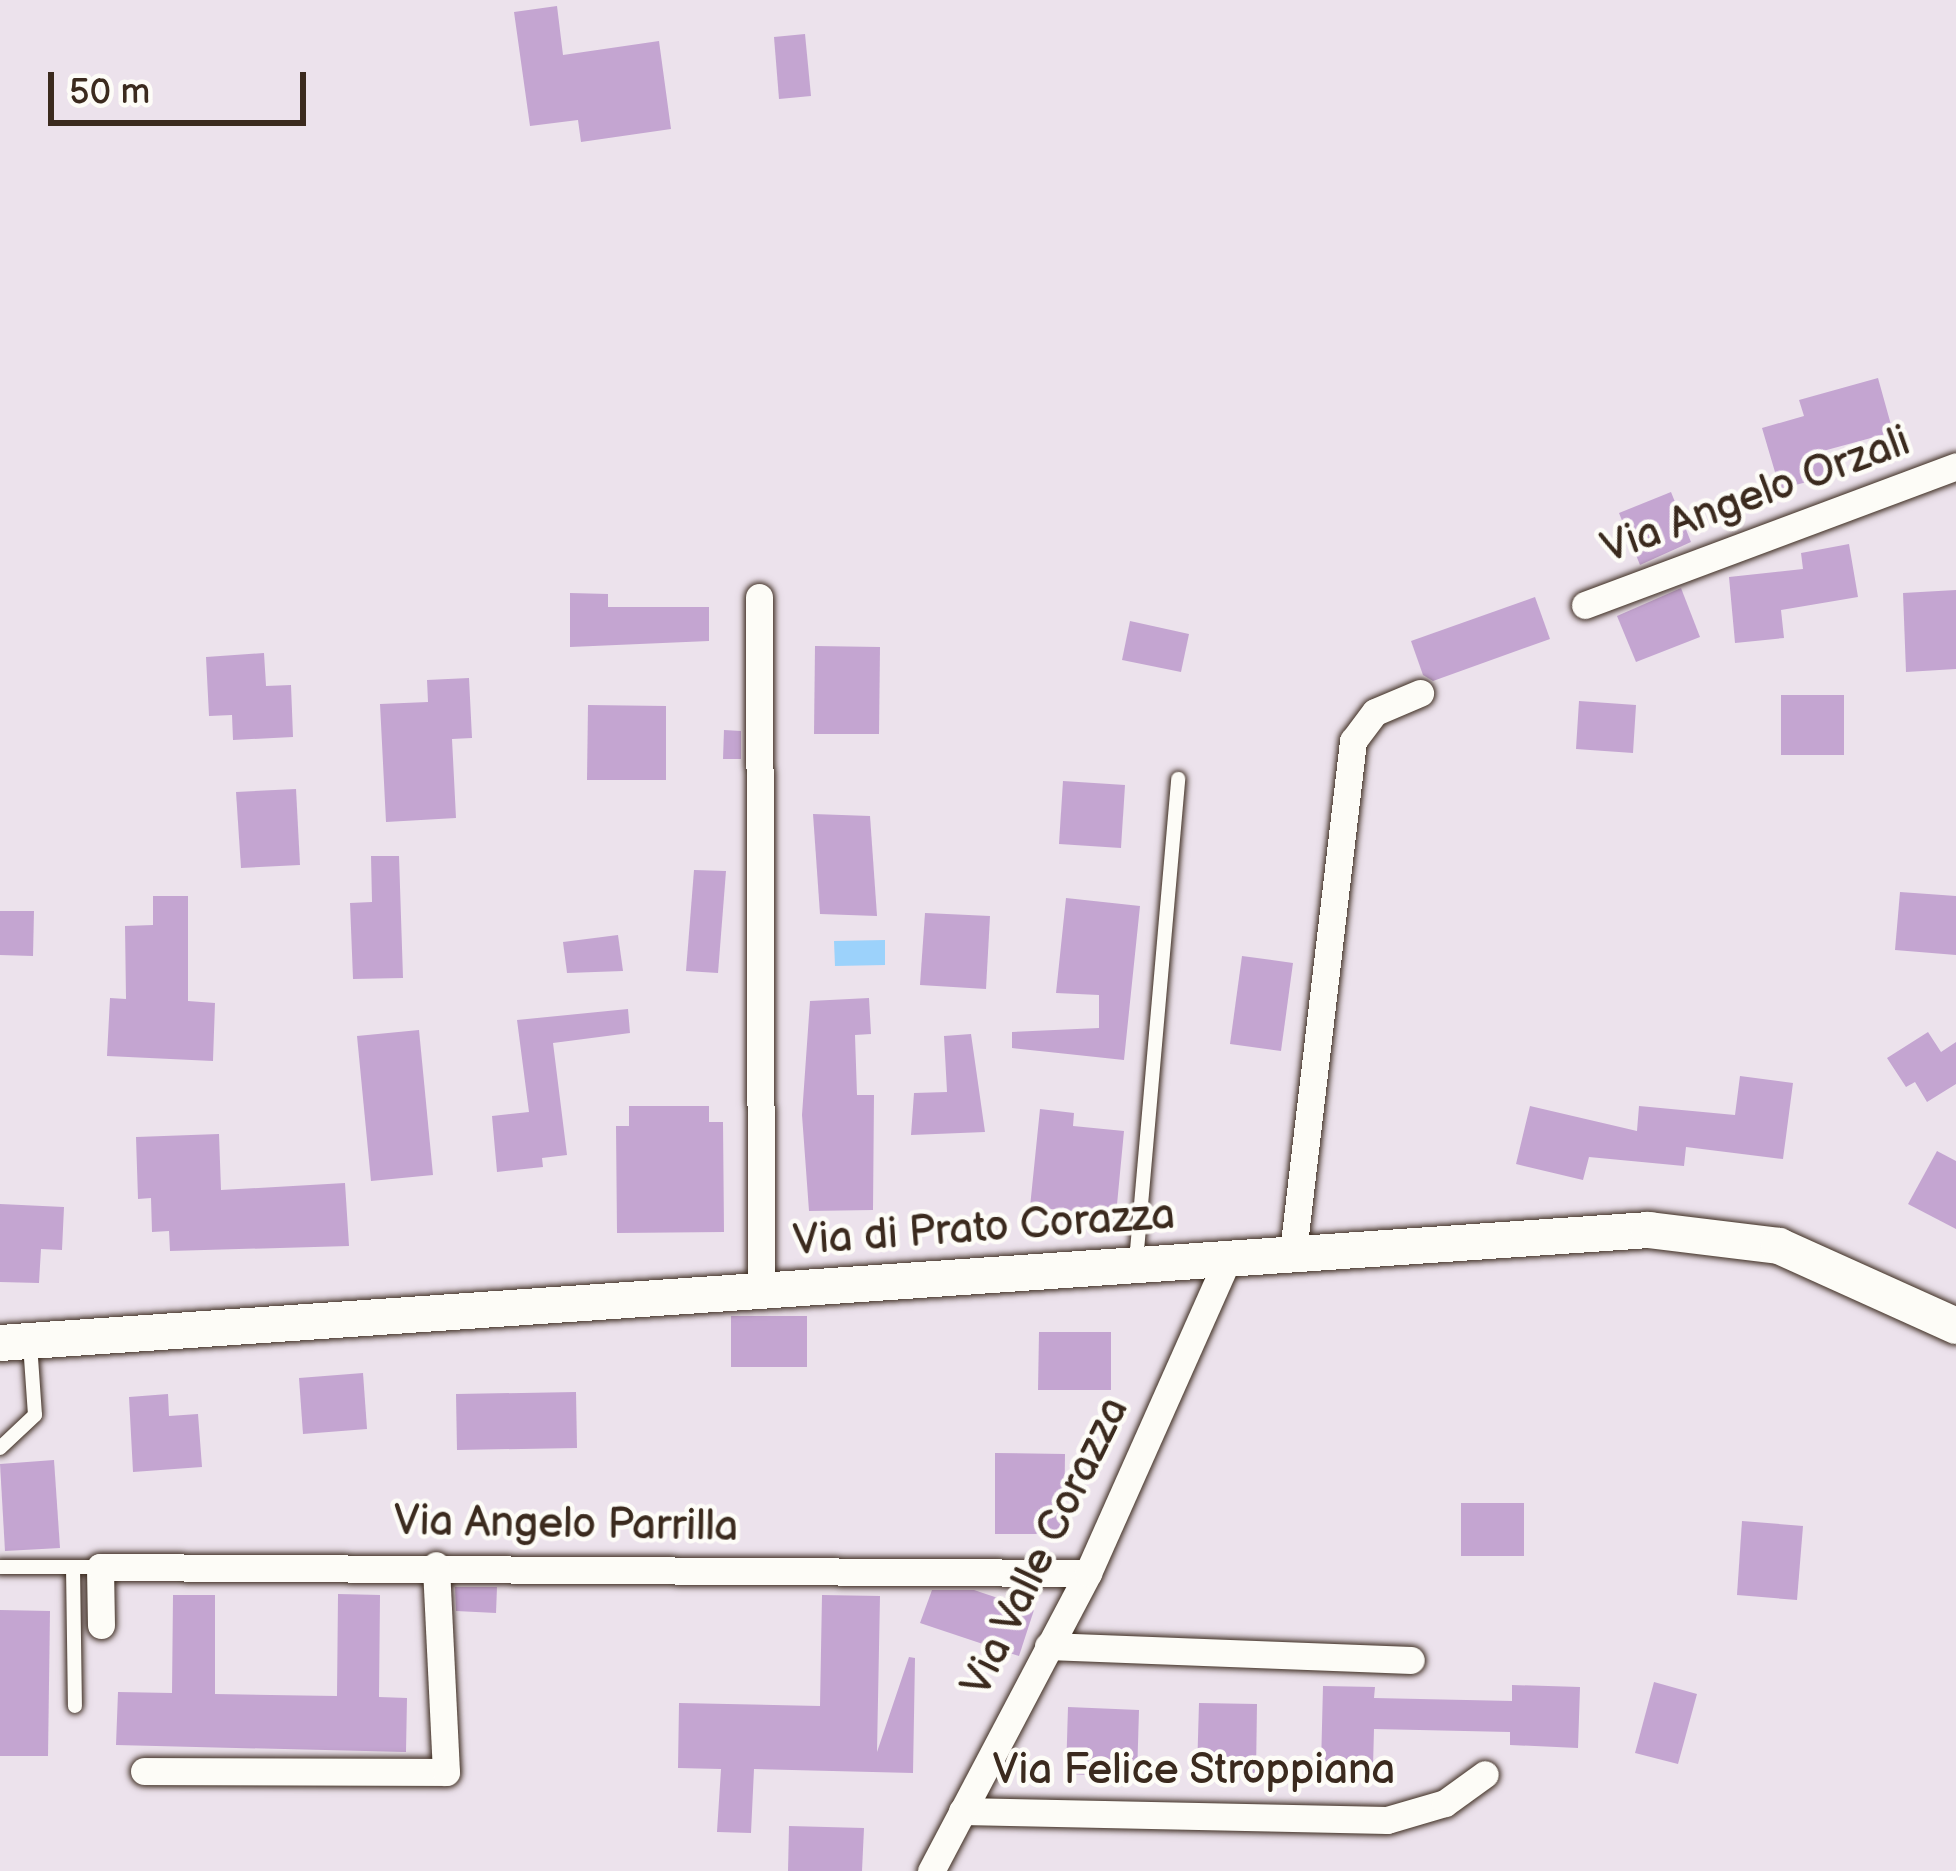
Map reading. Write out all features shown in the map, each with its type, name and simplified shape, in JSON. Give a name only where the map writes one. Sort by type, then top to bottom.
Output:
[{"type":"street","name":"Via Angelo Orzali","points":[[1585,604],[1956,466]]},
{"type":"street","points":[[759,597],[761,1290]]},
{"type":"street","points":[[1293,1252],[1352,741],[1375,712],[1420,693]]},
{"type":"street","name":"Via di Prato Corazza","points":[[15,1342],[1229,1256],[1717,1233],[1826,1262],[1956,1326]]},
{"type":"street","name":"Via Valle Corazza","points":[[931,1871],[1088,1573],[1229,1256]]},
{"type":"street","points":[[144,1772],[446,1772],[436,1565]]},
{"type":"street","name":"Via Angelo Parrilla","points":[[86,1567],[436,1565],[1088,1573]]},
{"type":"street","points":[[86,1567],[101,1624]]},
{"type":"street","points":[[1048,1646],[1411,1660]]},
{"type":"street","name":"Via Felice Stroppiana","points":[[962,1811],[1375,1821],[1427,1811],[1485,1774]]},
{"type":"lane","points":[[1136,1262],[1178,779]]},
{"type":"lane","points":[[0,1448],[34,1415],[15,1342]]},
{"type":"lane","points":[[0,1567],[86,1567],[75,1706]]},
{"type":"water","points":[[885,940],[885,965],[835,966],[834,941]]},
{"type":"building","points":[[557,6],[563,55],[659,41],[671,129],[581,142],[578,120],[530,126],[514,12]]},
{"type":"building","points":[[805,34],[811,96],[779,99],[774,37]]},
{"type":"building","points":[[1878,378],[1893,432],[1823,451],[1830,476],[1780,489],[1762,428],[1804,416],[1799,400]]},
{"type":"building","points":[[1671,492],[1691,542],[1640,565],[1619,513]]},
{"type":"building","points":[[1849,544],[1858,597],[1781,610],[1784,638],[1735,643],[1729,577],[1803,569],[1801,553]]},
{"type":"building","points":[[1681,588],[1700,637],[1636,662],[1617,616]]},
{"type":"building","points":[[1956,590],[1956,669],[1906,672],[1903,593]]},
{"type":"building","points":[[570,593],[608,594],[608,607],[709,607],[709,641],[570,647]]},
{"type":"building","points":[[1535,597],[1550,639],[1433,681],[1423,675],[1411,641]]},
{"type":"building","points":[[1130,621],[1189,634],[1181,672],[1122,660]]},
{"type":"building","points":[[815,646],[880,647],[879,734],[814,734]]},
{"type":"building","points":[[264,653],[266,686],[291,685],[293,737],[233,740],[232,715],[209,716],[206,657]]},
{"type":"building","points":[[469,678],[472,738],[452,739],[456,818],[386,822],[380,704],[428,702],[427,680]]},
{"type":"building","points":[[1781,695],[1844,695],[1844,755],[1781,755]]},
{"type":"building","points":[[1579,701],[1636,705],[1633,753],[1576,749]]},
{"type":"building","points":[[588,705],[666,706],[666,780],[587,780]]},
{"type":"building","points":[[724,730],[741,731],[741,759],[723,759]]},
{"type":"building","points":[[1063,781],[1125,785],[1121,848],[1059,844]]},
{"type":"building","points":[[296,789],[300,865],[241,868],[236,792]]},
{"type":"building","points":[[813,814],[870,816],[877,916],[820,914]]},
{"type":"building","points":[[371,856],[399,856],[403,978],[353,979],[350,903],[372,902]]},
{"type":"building","points":[[694,870],[726,871],[718,973],[686,971]]},
{"type":"building","points":[[1900,892],[1956,896],[1956,955],[1895,950]]},
{"type":"building","points":[[153,896],[188,896],[188,1001],[215,1003],[213,1061],[107,1056],[110,998],[126,999],[125,926],[153,925]]},
{"type":"building","points":[[1066,898],[1140,906],[1124,1060],[1012,1048],[1012,1032],[1099,1028],[1099,995],[1056,993]]},
{"type":"building","points":[[0,911],[34,911],[33,956],[0,955]]},
{"type":"building","points":[[925,913],[990,916],[986,989],[920,985]]},
{"type":"building","points":[[618,935],[623,971],[567,973],[563,942]]},
{"type":"building","points":[[1242,956],[1293,963],[1281,1051],[1230,1044]]},
{"type":"building","points":[[869,998],[871,1034],[855,1035],[857,1095],[874,1095],[873,1210],[809,1211],[802,1115],[810,1001]]},
{"type":"building","points":[[628,1009],[630,1033],[553,1043],[567,1155],[542,1158],[543,1167],[497,1172],[492,1116],[529,1112],[517,1020]]},
{"type":"building","points":[[419,1030],[433,1175],[371,1181],[357,1036]]},
{"type":"building","points":[[1928,1032],[1941,1052],[1956,1042],[1956,1084],[1927,1102],[1915,1082],[1906,1087],[1887,1058]]},
{"type":"building","points":[[971,1034],[985,1132],[911,1135],[914,1093],[947,1092],[944,1036]]},
{"type":"building","points":[[1740,1076],[1793,1083],[1783,1159],[1686,1147],[1684,1166],[1589,1157],[1583,1180],[1516,1164],[1530,1106],[1637,1131],[1639,1106],[1735,1115]]},
{"type":"building","points":[[629,1106],[709,1106],[709,1122],[723,1122],[724,1232],[617,1233],[616,1126],[629,1126]]},
{"type":"building","points":[[1040,1109],[1074,1113],[1073,1126],[1124,1131],[1116,1215],[1030,1207]]},
{"type":"building","points":[[219,1134],[221,1190],[345,1183],[349,1246],[170,1251],[169,1231],[152,1232],[151,1198],[138,1199],[136,1137]]},
{"type":"building","points":[[1937,1151],[1956,1161],[1956,1229],[1908,1204]]},
{"type":"building","points":[[0,1204],[64,1207],[62,1250],[41,1249],[39,1283],[0,1282]]},
{"type":"building","points":[[731,1316],[807,1316],[807,1367],[731,1367]]},
{"type":"building","points":[[1039,1332],[1111,1332],[1111,1390],[1038,1390]]},
{"type":"building","points":[[363,1373],[367,1429],[303,1434],[299,1378]]},
{"type":"building","points":[[576,1392],[577,1448],[457,1450],[456,1394]]},
{"type":"building","points":[[168,1394],[169,1416],[198,1414],[202,1467],[133,1472],[129,1397]]},
{"type":"building","points":[[995,1453],[1065,1454],[1064,1534],[995,1534]]},
{"type":"building","points":[[54,1460],[60,1548],[5,1551],[0,1464]]},
{"type":"building","points":[[1461,1503],[1524,1503],[1524,1556],[1461,1556]]},
{"type":"building","points":[[1742,1521],[1803,1526],[1797,1600],[1737,1595]]},
{"type":"building","points":[[455,1587],[497,1587],[496,1613],[456,1611]]},
{"type":"building","points":[[932,1590],[974,1590],[1034,1610],[1019,1656],[920,1623]]},
{"type":"building","points":[[338,1594],[380,1595],[379,1697],[407,1698],[406,1752],[116,1745],[118,1692],[172,1693],[173,1595],[215,1595],[215,1694],[337,1696]]},
{"type":"building","points":[[822,1595],[880,1596],[877,1752],[909,1657],[915,1658],[913,1773],[754,1769],[751,1833],[717,1832],[721,1769],[678,1768],[679,1703],[820,1706]]},
{"type":"building","points":[[0,1610],[50,1611],[48,1756],[0,1756]]},
{"type":"building","points":[[1654,1682],[1697,1694],[1678,1764],[1635,1753]]},
{"type":"building","points":[[1512,1685],[1580,1687],[1578,1748],[1510,1745],[1510,1732],[1374,1729],[1373,1767],[1321,1766],[1323,1686],[1375,1687],[1374,1698],[1512,1701]]},
{"type":"building","points":[[1199,1703],[1257,1704],[1256,1773],[1197,1772]]},
{"type":"building","points":[[1068,1707],[1139,1710],[1137,1777],[1066,1774]]},
{"type":"building","points":[[789,1826],[864,1828],[862,1871],[788,1871]]}]
